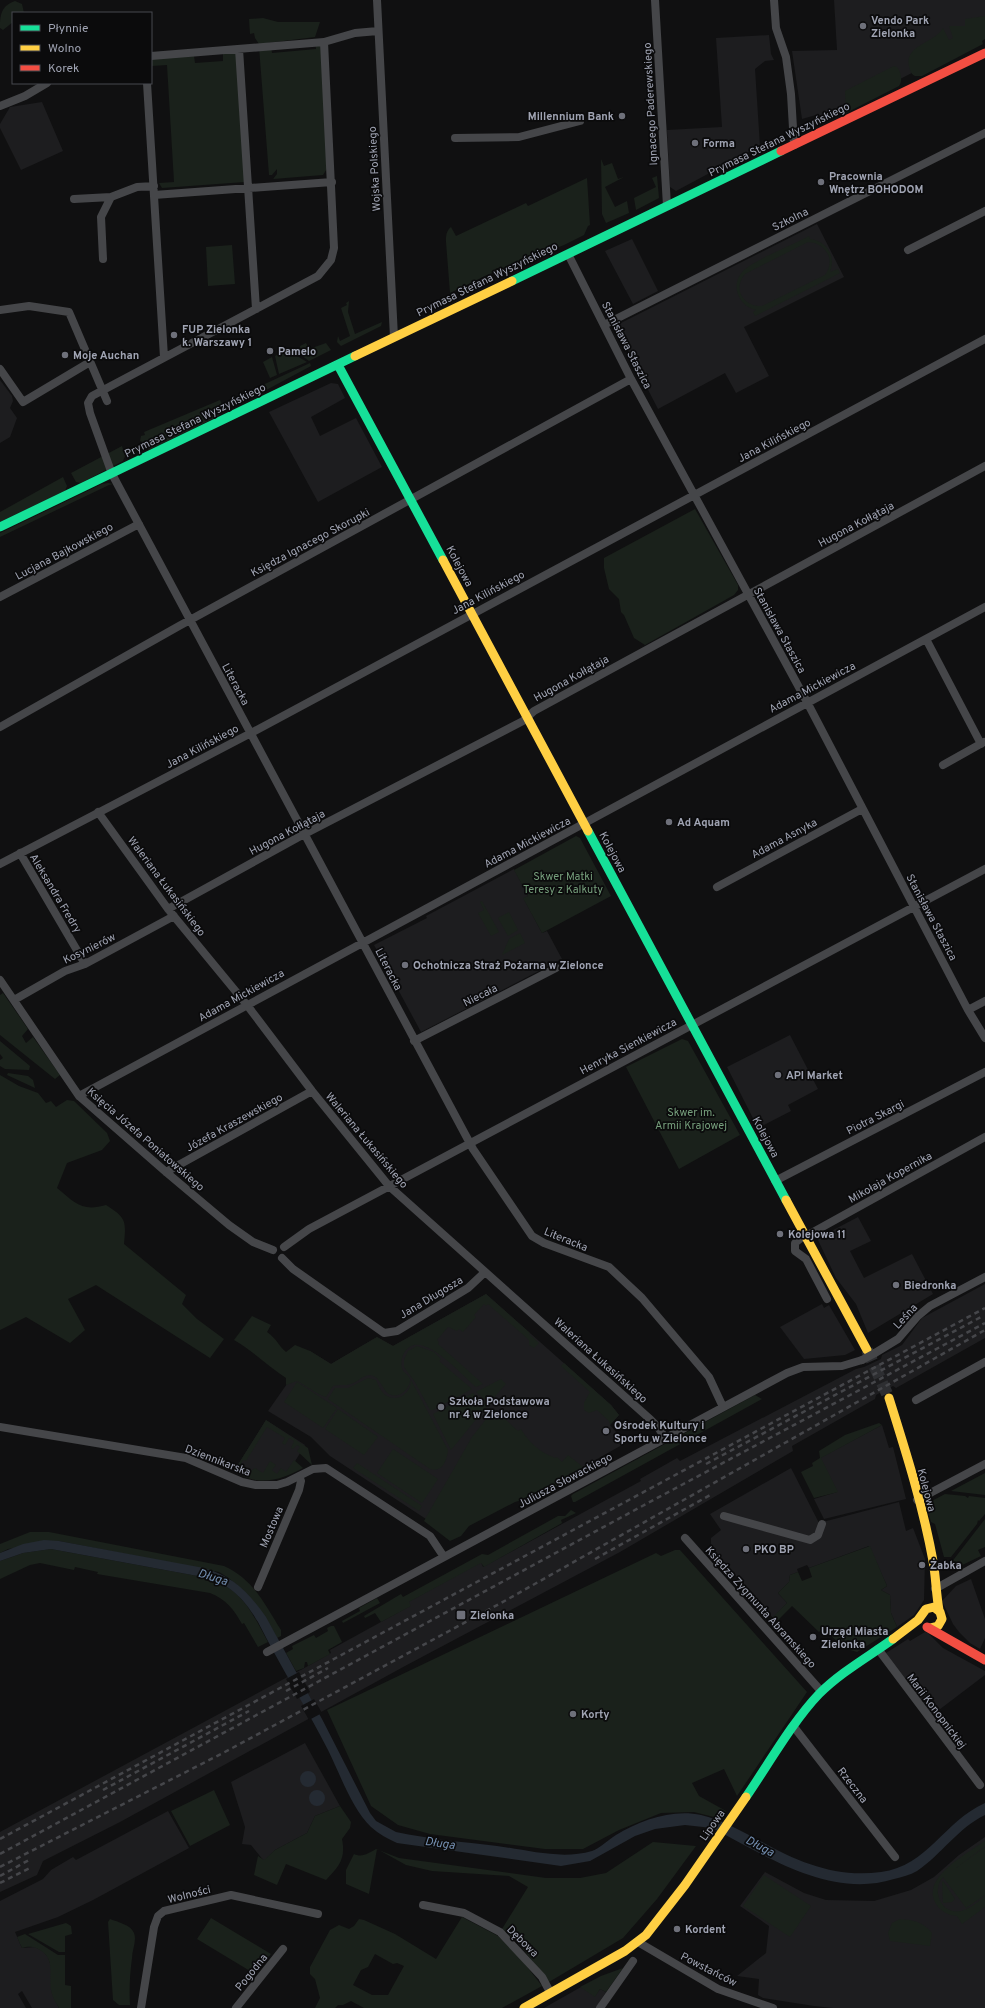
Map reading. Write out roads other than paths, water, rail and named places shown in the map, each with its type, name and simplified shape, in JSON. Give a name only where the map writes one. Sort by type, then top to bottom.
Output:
[{"type":"street","name":"Wojska Polskiego","points":[[377,0],[394,338]]},
{"type":"street","name":"Ignacego Paderewskiego","points":[[655,0],[667,206]]},
{"type":"street","points":[[774,0],[776,28],[786,57],[791,94],[794,145]]},
{"type":"street","points":[[152,56],[324,42],[355,33],[378,31]]},
{"type":"street","points":[[102,390],[318,276],[331,260],[334,248],[332,182],[324,42]]},
{"type":"street","points":[[242,48],[248,187],[256,309]]},
{"type":"street","name":"Prymasa Stefana Wyszyńskiego","points":[[0,528],[985,53]]},
{"type":"street","points":[[0,106],[25,96],[45,84]]},
{"type":"street","points":[[147,84],[164,357]]},
{"type":"street","points":[[455,138],[519,136],[580,121]]},
{"type":"street","name":"Szkolna","points":[[604,325],[985,133]]},
{"type":"street","points":[[74,200],[111,197],[137,187],[154,191],[332,182]]},
{"type":"street","points":[[103,259],[101,217],[111,197]]},
{"type":"street","points":[[908,250],[985,211]]},
{"type":"street","name":"Stanisława Staszica","points":[[568,254],[694,496],[807,702],[968,1010],[985,1038]]},
{"type":"street","points":[[0,310],[29,306],[69,312],[107,400]]},
{"type":"street","name":"Jana Kilińskiego","points":[[0,864],[250,733],[471,613],[694,496],[985,339]]},
{"type":"street","points":[[0,369],[23,402],[90,362]]},
{"type":"street","name":"Kolejowa","points":[[338,365],[692,1025],[803,1237],[871,1352]]},
{"type":"street","name":"Księdza Ignacego Skorupki","points":[[0,727],[190,620],[632,379]]},
{"type":"street","name":"Literacka","points":[[102,390],[92,396],[88,403],[90,413],[112,474],[363,942],[414,1041],[470,1143],[532,1236],[544,1243],[610,1267],[642,1298],[709,1377],[723,1407]]},
{"type":"street","name":"Hugona Kołłątaja","points":[[168,909],[305,834],[519,723],[534,711],[734,600],[748,595],[985,466]]},
{"type":"street","name":"Lucjana Bajkowskiego","points":[[0,597],[138,524]]},
{"type":"street","name":"Adama Mickiewicza","points":[[79,1096],[985,607]]},
{"type":"street","points":[[926,639],[983,742],[943,765]]},
{"type":"street","name":"Adama Asnyka","points":[[716,887],[862,809]]},
{"type":"street","name":"Waleriana Łukasińskiego","points":[[98,812],[168,909],[247,1005],[312,1091],[389,1186],[651,1420],[658,1427],[665,1438]]},
{"type":"street","name":"Aleksandra Fredry","points":[[20,853],[85,964]]},
{"type":"street","name":"Henryka Sienkiewicza","points":[[284,1248],[309,1229],[915,907],[985,868]]},
{"type":"street","name":"Kosynierów","points":[[14,1000],[64,971],[85,964],[174,916]]},
{"type":"street","name":"Niecała","points":[[414,1041],[556,968]]},
{"type":"street","name":"Księcia Józefa Poniatowskiego","points":[[0,980],[79,1096],[166,1172],[247,1239],[261,1247],[273,1250]]},
{"type":"street","points":[[968,1010],[985,1001]]},
{"type":"street","name":"Piotra Skargi","points":[[775,1181],[985,1072]]},
{"type":"street","name":"Józefa Kraszewskiego","points":[[166,1172],[312,1091]]},
{"type":"street","name":"Mikołaja Kopernika","points":[[803,1237],[985,1137]]},
{"type":"street","points":[[803,1237],[795,1243],[795,1251],[806,1259],[827,1299]]},
{"type":"street","points":[[278,1246],[284,1248],[286,1253],[282,1258],[276,1257],[273,1250],[278,1246]]},
{"type":"street","name":"Jana Długosza","points":[[282,1258],[293,1269],[384,1333],[397,1331],[468,1288],[485,1272]]},
{"type":"street","name":"Leśna","points":[[862,1360],[871,1352],[898,1339],[918,1316],[930,1306],[985,1278]]},
{"type":"street","name":"Juliusza Słowackiego","points":[[267,1652],[787,1373],[803,1367],[842,1366],[862,1360]]},
{"type":"street","points":[[916,1400],[985,1362]]},
{"type":"street","name":"Kolejowa","points":[[888,1398],[918,1500],[933,1564],[935,1589],[939,1610]]},
{"type":"street","name":"Dziennikarska","points":[[0,1427],[186,1458],[246,1483],[256,1485],[277,1485],[317,1468],[329,1470],[430,1536],[444,1557]]},
{"type":"street","points":[[918,1500],[985,1464]]},
{"type":"street","name":"Mostowa","points":[[258,1587],[299,1490],[301,1481],[299,1476]]},
{"type":"street","points":[[724,1516],[810,1540],[818,1535],[822,1524]]},
{"type":"street","name":"Księdza Zygmunta Abramskiego","points":[[685,1538],[821,1691]]},
{"type":"street","points":[[935,1589],[985,1561]]},
{"type":"street","name":"Kolejowa","points":[[928,1607],[935,1589]]},
{"type":"street","points":[[962,1648],[950,1633],[939,1610],[934,1607],[928,1607],[921,1616],[922,1621],[928,1627],[962,1648],[985,1660]]},
{"type":"street","name":"Lipowa","points":[[524,2008],[625,1951],[638,1942],[680,1891],[794,1727],[821,1691],[841,1673],[901,1634],[921,1616]]},
{"type":"street","points":[[928,1627],[938,1626],[942,1619]]},
{"type":"street","name":"Lipowa","points":[[901,1634],[928,1627]]},
{"type":"street","name":"Marii Konopnickiej","points":[[878,1649],[980,1785]]},
{"type":"street","name":"Rzeczna","points":[[794,1727],[895,1857]]},
{"type":"street","name":"Wolności","points":[[141,2008],[154,1927],[158,1916],[164,1911],[230,1895],[318,1914]]},
{"type":"street","name":"Dębowa","points":[[423,1905],[464,1913],[500,1932],[542,1977],[550,1992]]},
{"type":"street","name":"Powstańców","points":[[638,1942],[718,1989],[769,2008]]},
{"type":"street","name":"Pogodna","points":[[236,2008],[283,1949]]},
{"type":"street","points":[[600,2008],[633,1961]]},
{"type":"water","name":"Długa","points":[[44,1540],[59,1541],[204,1568],[224,1576],[240,1586],[266,1617],[322,1719],[370,1813],[376,1821],[396,1832],[568,1855],[592,1851],[616,1835],[646,1820],[679,1813],[701,1815],[725,1823],[776,1850],[819,1867],[849,1873],[865,1873],[881,1872],[897,1868],[911,1861],[924,1852],[958,1821],[985,1803],[985,1815],[966,1827],[917,1871],[909,1875],[870,1884],[846,1883],[823,1879],[800,1872],[755,1851],[712,1828],[685,1825],[655,1829],[635,1836],[590,1861],[561,1866],[397,1843],[374,1830],[364,1820],[358,1811],[320,1734],[258,1622],[247,1606],[236,1594],[229,1588],[203,1577],[51,1549],[23,1553],[0,1561],[0,1553],[23,1544]]},
{"type":"water","points":[[305,1771],[311,1771],[316,1776],[314,1785],[311,1787],[305,1787],[300,1782],[300,1776]]},
{"type":"water","points":[[314,1790],[320,1790],[325,1795],[323,1804],[320,1806],[314,1806],[309,1801],[309,1795]]},
{"type":"tunnel","points":[[867,1350],[889,1398]]},
{"type":"railway","points":[[0,1839],[985,1308]]},
{"type":"railway","points":[[706,1464],[981,1317]]},
{"type":"railway","points":[[0,1854],[646,1504],[985,1323]]},
{"type":"railway","points":[[0,1867],[223,1753],[501,1603],[985,1330]]},
{"type":"railway","points":[[595,1559],[712,1494]]},
{"type":"railway","points":[[286,1691],[328,1668]]},
{"type":"railway","points":[[103,1790],[249,1711]]},
{"type":"railway","points":[[0,1876],[29,1860]]},
{"type":"railway","points":[[0,1883],[30,1868]]},
{"type":"place","name":"Vendo Park Zielonka","points":[[863,26]]},
{"type":"place","name":"Millennium Bank","points":[[622,116]]},
{"type":"place","name":"Forma","points":[[695,143]]},
{"type":"place","name":"Pracownia Wnętrz BOHODOM","points":[[821,182]]},
{"type":"place","name":"FUP Zielonka k. Warszawy 1","points":[[174,335]]},
{"type":"place","name":"Pamelo","points":[[270,351]]},
{"type":"place","name":"Moje Auchan","points":[[65,355]]},
{"type":"place","name":"Ad Aquam","points":[[669,822]]},
{"type":"place","name":"Ochotnicza Straż Pożarna w Zielonce","points":[[405,965]]},
{"type":"place","name":"API Market","points":[[778,1075]]},
{"type":"place","name":"Kolejowa 11","points":[[780,1234]]},
{"type":"place","name":"Biedronka","points":[[896,1285]]},
{"type":"place","name":"Szkoła Podstawowa nr 4 w Zielonce","points":[[441,1407]]},
{"type":"place","name":"Ośrodek Kultury i Sportu w Zielonce","points":[[606,1431]]},
{"type":"place","name":"PKO BP","points":[[746,1549]]},
{"type":"place","name":"Żabka","points":[[922,1565]]},
{"type":"place","name":"Zielonka","points":[[461,1615]]},
{"type":"place","name":"Urząd Miasta Zielonka","points":[[813,1637]]},
{"type":"place","name":"Korty","points":[[573,1714]]},
{"type":"place","name":"Kordent","points":[[677,1929]]},
{"type":"park label","name":"Skwer Matki Teresy z Kalkuty","points":[[563,882]]},
{"type":"park label","name":"Skwer im. Armii Krajowej","points":[[691,1118]]}]
